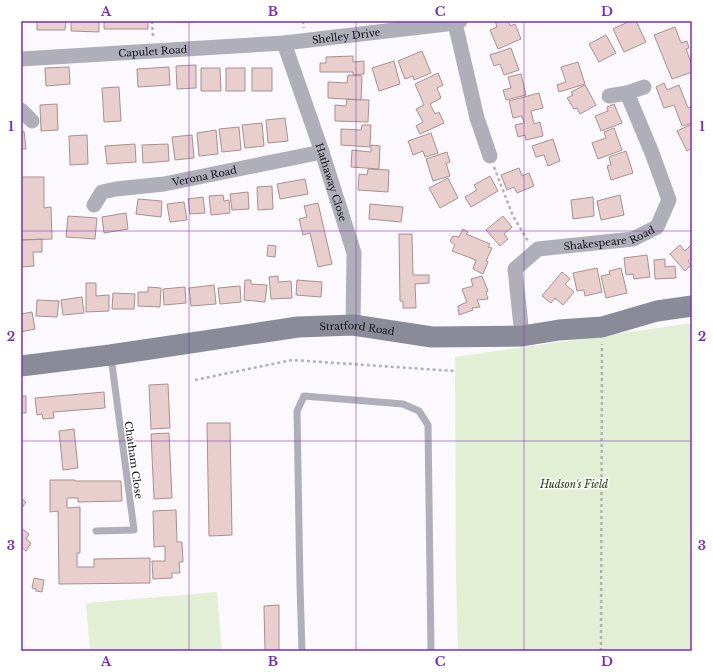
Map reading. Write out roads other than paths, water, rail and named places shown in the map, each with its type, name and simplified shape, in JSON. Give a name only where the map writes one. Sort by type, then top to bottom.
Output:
[{"type":"street","name":"Shelley Drive","points":[[284,43],[458,22],[477,118],[490,156]]},
{"type":"street","name":"Capulet Road","points":[[21,60],[284,43]]},
{"type":"street","name":"Hathaway Close","points":[[284,43],[322,152],[354,253],[353,325]]},
{"type":"street","points":[[609,96],[627,93],[644,87]]},
{"type":"street","name":"Shakespeare Road","points":[[522,336],[515,269],[538,249],[633,239],[657,227],[669,200],[652,153],[627,93]]},
{"type":"street","points":[[21,110],[32,121]]},
{"type":"street","name":"Verona Road","points":[[94,205],[102,192],[164,184],[322,152]]},
{"type":"street","name":"Stratford Road","points":[[21,366],[110,355],[298,327],[353,325],[432,337],[522,336],[559,330],[602,327],[657,311],[692,306]]},
{"type":"lane","name":"Chatham Close","points":[[96,530],[134,530],[110,355]]},
{"type":"lane","points":[[302,651],[297,411],[304,396],[403,404],[419,411],[428,425],[431,651]]},
{"type":"park label","name":"Hudson's Field","points":[[574,484]]}]
